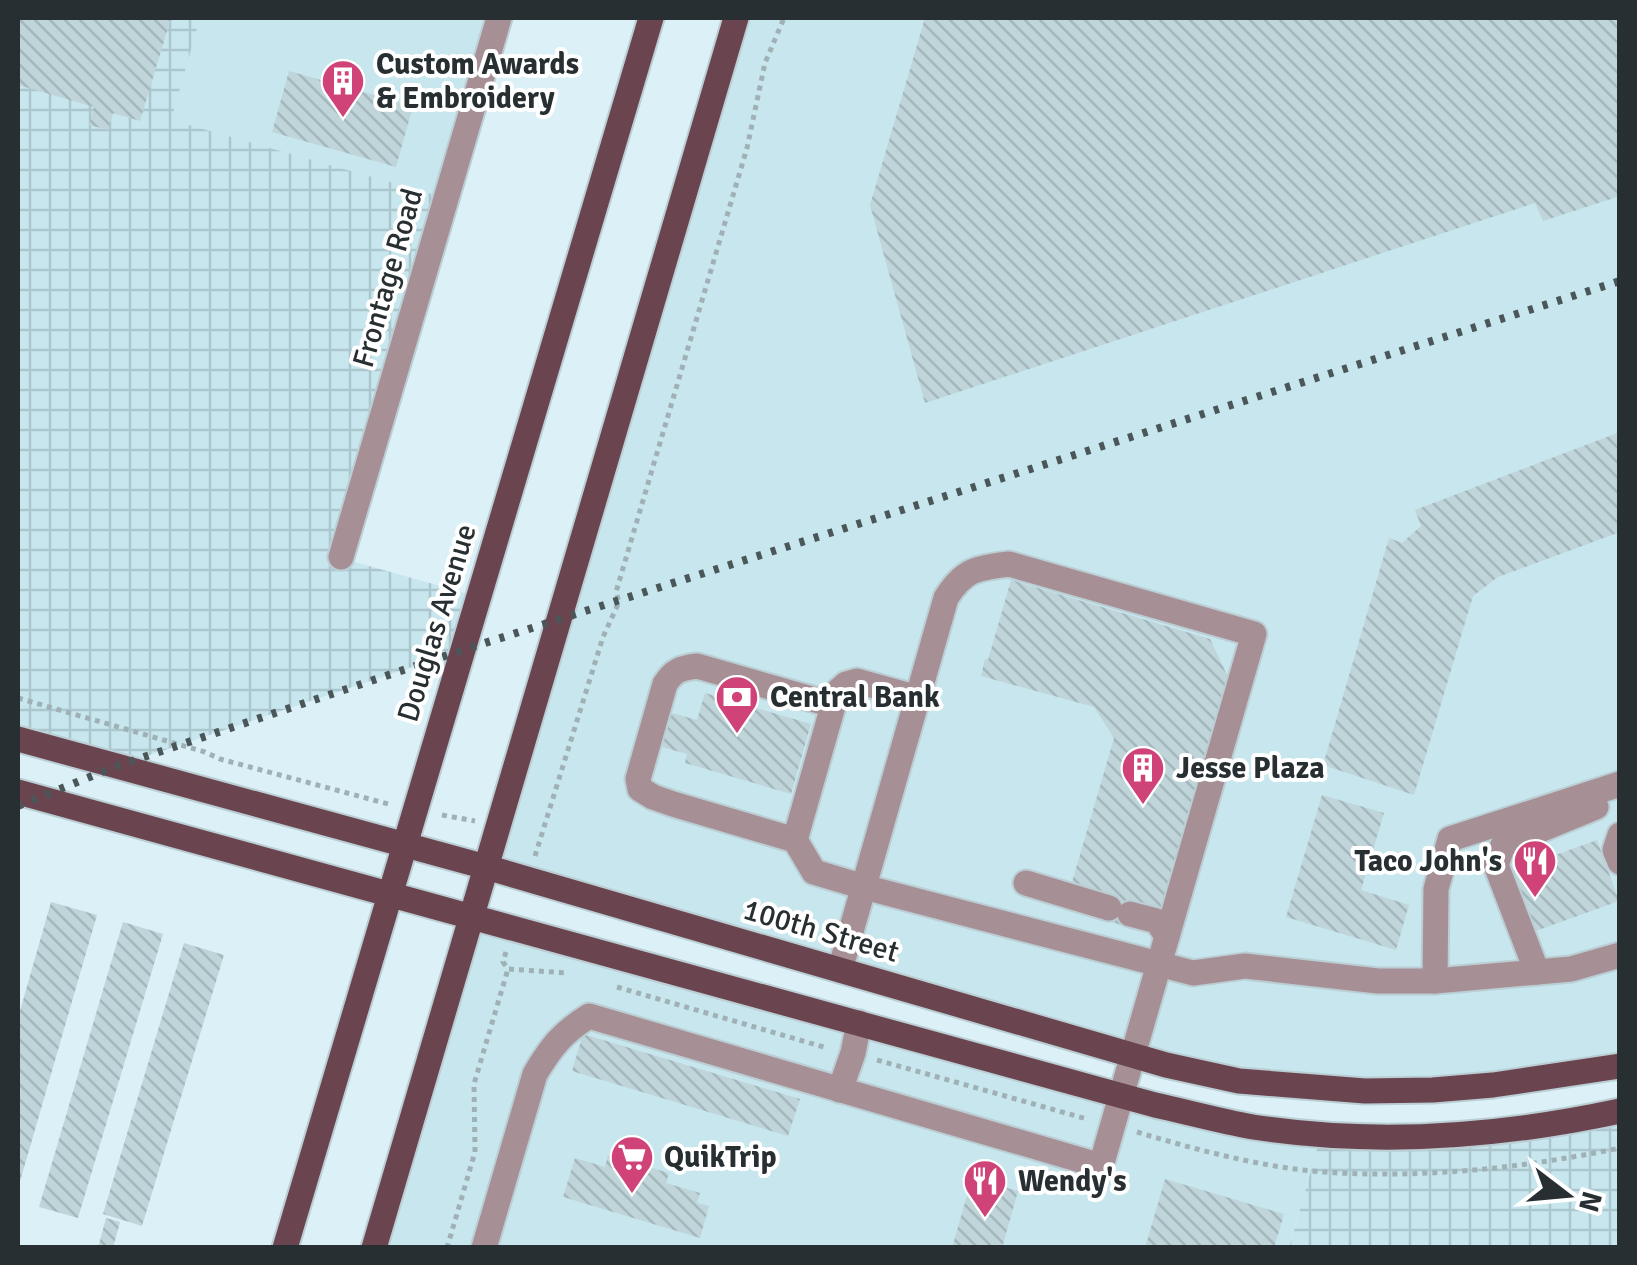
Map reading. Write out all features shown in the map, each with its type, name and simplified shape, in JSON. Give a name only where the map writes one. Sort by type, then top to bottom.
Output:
[{"type":"main road","name":"Douglas Avenue","points":[[284,1248],[650,18]]},
{"type":"main road","points":[[374,1248],[736,18]]},
{"type":"main road","name":"100th Street","points":[[18,739],[486,866],[1133,1056],[1240,1081],[1365,1091],[1493,1085],[1620,1066]]},
{"type":"main road","points":[[18,792],[1122,1095],[1250,1126],[1322,1135],[1441,1137],[1620,1110]]},
{"type":"street","name":"Frontage Road","points":[[341,557],[499,18]]},
{"type":"street","points":[[484,1248],[535,1074],[550,1048],[567,1030],[589,1016],[1101,1166],[1254,634],[1009,564],[986,567],[958,579],[946,598],[840,970]]},
{"type":"street","points":[[834,705],[697,666],[681,668],[664,684],[638,779],[640,788],[672,804],[795,840],[814,872],[1193,973],[1245,966],[1378,982],[1435,981],[1572,969],[1620,956]]},
{"type":"street","points":[[795,840],[837,692],[857,681],[918,698]]},
{"type":"street","points":[[1435,981],[1436,889],[1450,838],[1620,784]]},
{"type":"street","points":[[1536,972],[1496,865],[1503,844],[1620,798]]},
{"type":"street","points":[[1620,835],[1615,850],[1620,862]]},
{"type":"street","points":[[1026,884],[1157,921],[1167,936]]},
{"type":"street","points":[[840,1090],[859,1023]]},
{"type":"path","points":[[18,698],[370,801],[542,834],[603,637],[619,602],[616,592],[747,148],[765,63],[784,18]]},
{"type":"path","points":[[447,1248],[475,1152],[474,1084],[508,969],[502,962]]},
{"type":"shaded area","points":[[18,18],[200,18],[171,120],[446,198],[341,558],[479,597],[463,650],[117,766],[18,739]]},
{"type":"shaded area","points":[[200,18],[499,18],[446,198],[170,120]]},
{"type":"shaded area","points":[[736,18],[1619,18],[1619,1066],[1558,1077],[1239,1081],[486,867]]},
{"type":"shaded area","points":[[471,916],[1321,1135],[1289,1247],[373,1248]]},
{"type":"shaded area","points":[[1619,1111],[1619,1247],[1289,1248],[1321,1135]]},
{"type":"building","points":[[18,18],[171,18],[140,121],[113,113],[108,130],[89,125],[94,107],[18,85]]},
{"type":"building","points":[[925,18],[1620,18],[1620,196],[1543,221],[1535,203],[925,403],[870,205]]},
{"type":"building","name":"Custom Awards & Embroidery","points":[[289,71],[413,106],[396,167],[272,132]]},
{"type":"building","points":[[1620,432],[1620,532],[1498,577],[1473,596],[1414,795],[1323,765],[1389,538],[1402,543],[1421,526],[1415,510]]},
{"type":"building","name":"Jesse Plaza","points":[[1011,580],[1210,639],[1228,677],[1162,911],[1133,902],[1126,926],[1105,921],[1112,895],[1087,888],[1085,894],[1070,889],[1114,738],[1094,707],[981,676]]},
{"type":"building","name":"Central Bank","points":[[705,693],[811,724],[791,794],[685,763],[687,754],[662,747],[672,713],[697,720]]},
{"type":"building","points":[[1322,795],[1384,813],[1361,890],[1409,905],[1396,950],[1286,917]]},
{"type":"building","points":[[1597,840],[1619,901],[1533,932],[1511,871]]},
{"type":"building","points":[[51,902],[97,915],[19,1185],[18,1018]]},
{"type":"building","points":[[123,922],[163,934],[78,1218],[39,1207]]},
{"type":"building","points":[[184,943],[224,955],[142,1226],[103,1214]]},
{"type":"building","points":[[583,1034],[800,1099],[788,1136],[572,1071]]},
{"type":"building","name":"QuikTrip","points":[[608,1155],[669,1173],[666,1183],[700,1193],[697,1203],[709,1206],[700,1238],[563,1197],[575,1158],[605,1167]]},
{"type":"building","name":"Wendy's","points":[[972,1178],[1018,1191],[1002,1248],[952,1248]]},
{"type":"building","points":[[1165,1179],[1284,1214],[1274,1248],[1145,1248]]},
{"type":"building","points":[[106,1218],[120,1222],[113,1248],[98,1248]]},
{"type":"railway","points":[[18,806],[117,766],[463,650],[1620,281]]},
{"type":"place","name":"Custom Awards & Embroidery","points":[[343,119]]},
{"type":"place","name":"Central Bank","points":[[737,735]]},
{"type":"place","name":"Jesse Plaza","points":[[1143,806]]},
{"type":"place","name":"Taco John's","points":[[1535,899]]},
{"type":"place","name":"QuikTrip","points":[[632,1195]]},
{"type":"place","name":"Wendy's","points":[[985,1219]]}]
